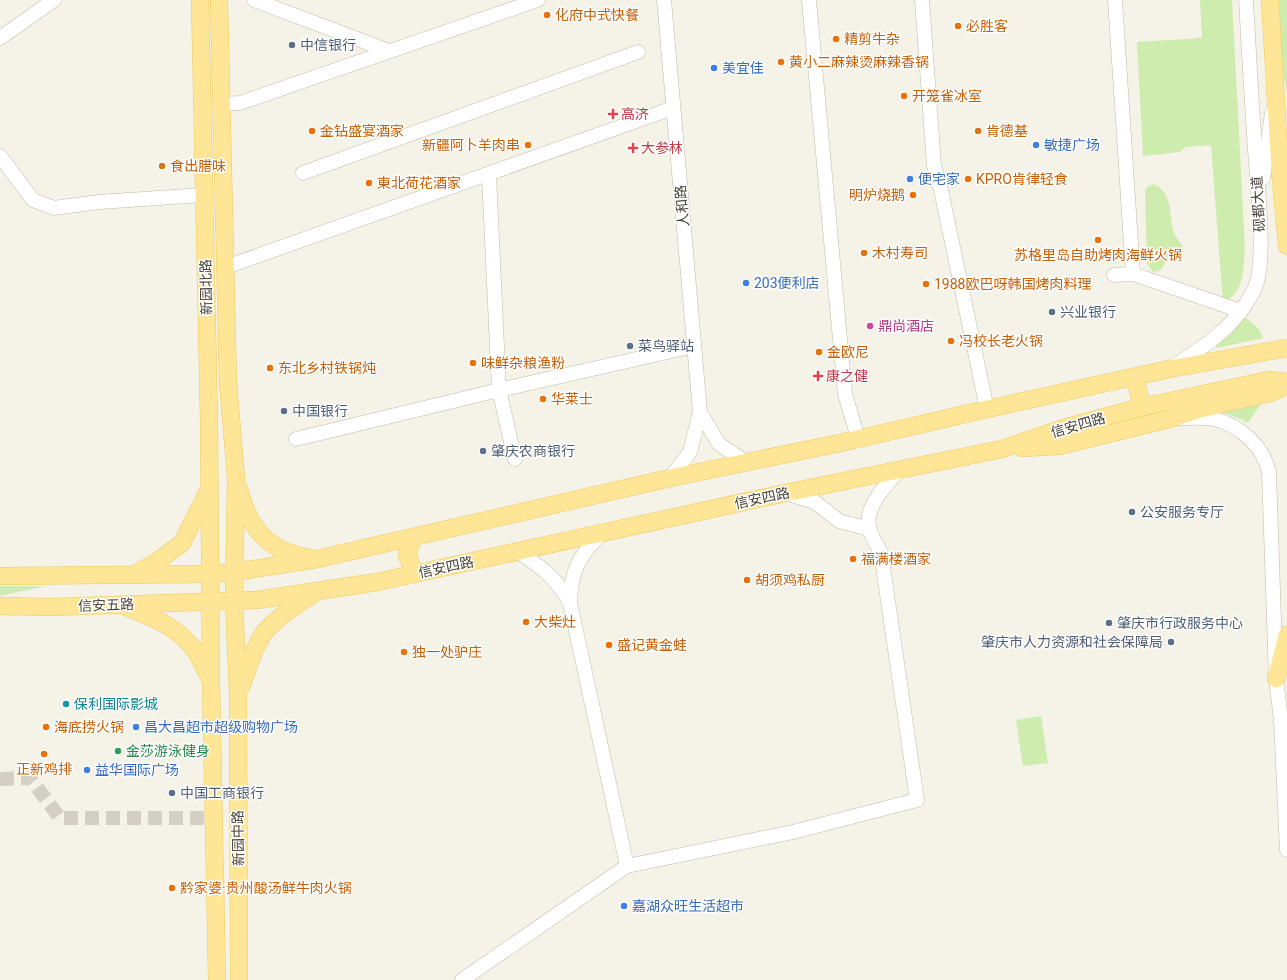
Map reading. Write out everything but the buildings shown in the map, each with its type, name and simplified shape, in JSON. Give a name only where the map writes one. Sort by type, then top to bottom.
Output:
[{"type":"main road","name":"新园北路","points":[[200,0],[212,601]]},
{"type":"main road","name":"新园北路","points":[[219,0],[228,384],[236,476],[234,600]]},
{"type":"main road","name":"砚都大道","points":[[1270,0],[1275,91],[1283,171],[1287,246]]},
{"type":"main road","points":[[235,572],[317,559],[412,539],[670,478],[747,463],[1169,369],[1287,348]]},
{"type":"main road","points":[[1135,377],[1142,407]]},
{"type":"main road","name":"信安四路","points":[[234,600],[257,600],[377,582],[517,551],[600,535],[902,468],[1002,449],[1067,427],[1142,407],[1269,380],[1287,384]]},
{"type":"main road","points":[[1002,449],[1059,446],[1173,418],[1200,409],[1270,394],[1287,384]]},
{"type":"main road","points":[[209,422],[219,426],[224,426],[232,421]]},
{"type":"main road","points":[[236,476],[248,515],[253,526],[264,538],[274,546],[297,556],[317,559]]},
{"type":"main road","points":[[131,576],[156,562],[182,543],[209,488]]},
{"type":"main road","points":[[412,539],[407,556],[416,573]]},
{"type":"main road","name":"信安五路","points":[[0,576],[131,576],[235,572]]},
{"type":"main road","points":[[238,693],[256,648],[264,634],[276,621],[314,592]]},
{"type":"main road","name":"信安五路","points":[[0,606],[120,605],[234,600]]},
{"type":"main road","name":"新园中路","points":[[234,600],[238,693],[239,980]]},
{"type":"main road","name":"新园中路","points":[[212,601],[211,681],[217,980]]},
{"type":"main road","points":[[120,605],[170,627],[195,650],[211,681]]},
{"type":"main road","points":[[1276,679],[1287,635]]},
{"type":"street","points":[[0,38],[54,0]]},
{"type":"street","points":[[254,0],[389,51]]},
{"type":"street","points":[[222,104],[240,103],[538,0]]},
{"type":"street","name":"人和路","points":[[664,0],[700,412]]},
{"type":"street","points":[[809,0],[845,394],[858,438]]},
{"type":"street","points":[[922,0],[934,166],[941,190],[987,409]]},
{"type":"street","points":[[1115,0],[1133,274]]},
{"type":"street","name":"砚都大道","points":[[1169,369],[1201,349],[1222,332],[1241,312],[1254,291],[1259,266],[1258,208],[1246,0]]},
{"type":"street","points":[[1264,0],[1271,26]]},
{"type":"street","points":[[303,173],[638,52]]},
{"type":"street","points":[[1258,208],[1275,91]]},
{"type":"street","points":[[226,267],[489,175],[673,108]]},
{"type":"street","points":[[0,156],[33,200],[54,208],[98,202],[203,195]]},
{"type":"street","points":[[489,175],[499,390],[515,459]]},
{"type":"street","points":[[1114,275],[1133,274],[1241,312]]},
{"type":"street","points":[[296,440],[499,390],[694,346]]},
{"type":"street","points":[[700,412],[719,444],[747,463]]},
{"type":"street","points":[[670,478],[690,452],[700,412]]},
{"type":"street","points":[[1173,418],[1213,419],[1228,424],[1240,430],[1250,439],[1260,449],[1267,463],[1269,472],[1276,679],[1281,720],[1287,850]]},
{"type":"street","points":[[462,980],[627,866],[793,832],[917,800],[881,553],[869,529],[869,511],[884,488],[902,468]]},
{"type":"street","points":[[785,493],[815,502],[839,521],[869,529]]},
{"type":"street","points":[[570,603],[571,584],[575,570],[583,552],[600,535]]},
{"type":"street","points":[[517,551],[550,574],[562,587],[570,603],[627,866]]},
{"type":"green space","points":[[1200,0],[1232,0],[1245,249],[1242,280],[1235,293],[1223,303],[1211,145],[1185,147],[1180,152],[1143,156],[1137,42],[1202,38]]},
{"type":"green space","points":[[1279,0],[1287,0],[1287,94],[1283,70]]},
{"type":"green space","points":[[1153,184],[1164,192],[1167,198],[1173,230],[1177,239],[1183,246],[1175,262],[1167,258],[1161,270],[1153,272],[1147,263],[1145,191],[1147,187]]},
{"type":"green space","points":[[1245,317],[1259,329],[1263,338],[1217,348],[1216,346],[1231,334]]},
{"type":"green space","points":[[1260,399],[1260,405],[1248,423],[1214,409]]},
{"type":"green space","points":[[0,586],[46,586],[0,596]]},
{"type":"green space","points":[[1041,716],[1048,763],[1023,766],[1016,720]]},
{"type":"tunnel","points":[[0,779],[30,778],[60,818],[215,818]]},
{"type":"place","name":"化府中式快餐","points":[[547,15]]},
{"type":"place","name":"必胜客","points":[[958,26]]},
{"type":"place","name":"精剪牛杂","points":[[836,39]]},
{"type":"place","name":"中信银行","points":[[292,45]]},
{"type":"place","name":"黄小二麻辣烫麻辣香锅","points":[[781,62]]},
{"type":"place","name":"美宜佳","points":[[714,68]]},
{"type":"place","name":"开笼雀冰室","points":[[904,96]]},
{"type":"place","name":"高济","points":[[613,114]]},
{"type":"place","name":"金钻盛宴酒家","points":[[312,131]]},
{"type":"place","name":"肯德基","points":[[978,131]]},
{"type":"place","name":"新疆阿卜羊肉串","points":[[528,145]]},
{"type":"place","name":"敏捷广场","points":[[1036,145]]},
{"type":"place","name":"大参林","points":[[633,148]]},
{"type":"place","name":"食出腊味","points":[[162,166]]},
{"type":"place","name":"便宅家","points":[[910,179]]},
{"type":"place","name":"KPRO肯律轻食","points":[[968,179]]},
{"type":"place","name":"東北荷花酒家","points":[[369,183]]},
{"type":"place","name":"明炉烧鹅","points":[[913,195]]},
{"type":"place","name":"苏格里岛自助烤肉海鲜火锅","points":[[1098,240]]},
{"type":"place","name":"木村寿司","points":[[864,253]]},
{"type":"place","name":"203便利店","points":[[746,283]]},
{"type":"place","name":"1988欧巴呀韩国烤肉料理","points":[[926,284]]},
{"type":"place","name":"兴业银行","points":[[1052,312]]},
{"type":"place","name":"鼎尚酒店","points":[[870,326]]},
{"type":"place","name":"冯校长老火锅","points":[[951,341]]},
{"type":"place","name":"菜鸟驿站","points":[[630,346]]},
{"type":"place","name":"金欧尼","points":[[819,352]]},
{"type":"place","name":"味鲜杂粮渔粉","points":[[473,363]]},
{"type":"place","name":"东北乡村铁锅炖","points":[[270,368]]},
{"type":"place","name":"康之健","points":[[818,376]]},
{"type":"place","name":"华莱士","points":[[543,399]]},
{"type":"place","name":"中国银行","points":[[284,411]]},
{"type":"place","name":"肇庆农商银行","points":[[483,451]]},
{"type":"place","name":"公安服务专厅","points":[[1132,512]]},
{"type":"place","name":"福满楼酒家","points":[[853,559]]},
{"type":"place","name":"胡须鸡私厨","points":[[747,580]]},
{"type":"place","name":"大柴灶","points":[[526,622]]},
{"type":"place","name":"肇庆市行政服务中心","points":[[1109,623]]},
{"type":"place","name":"肇庆市人力资源和社会保障局","points":[[1171,642]]},
{"type":"place","name":"盛记黄金蛙","points":[[609,645]]},
{"type":"place","name":"独一处驴庄","points":[[404,652]]},
{"type":"place","name":"保利国际影城","points":[[66,704]]},
{"type":"place","name":"海底捞火锅","points":[[46,727]]},
{"type":"place","name":"昌大昌超市超级购物广场","points":[[136,727]]},
{"type":"place","name":"金莎游泳健身","points":[[118,751]]},
{"type":"place","name":"正新鸡排","points":[[44,754]]},
{"type":"place","name":"益华国际广场","points":[[87,770]]},
{"type":"place","name":"中国工商银行","points":[[172,793]]},
{"type":"place","name":"黔家婆·贵州酸汤鲜牛肉火锅","points":[[172,888]]},
{"type":"place","name":"嘉湖众旺生活超市","points":[[624,906]]}]
